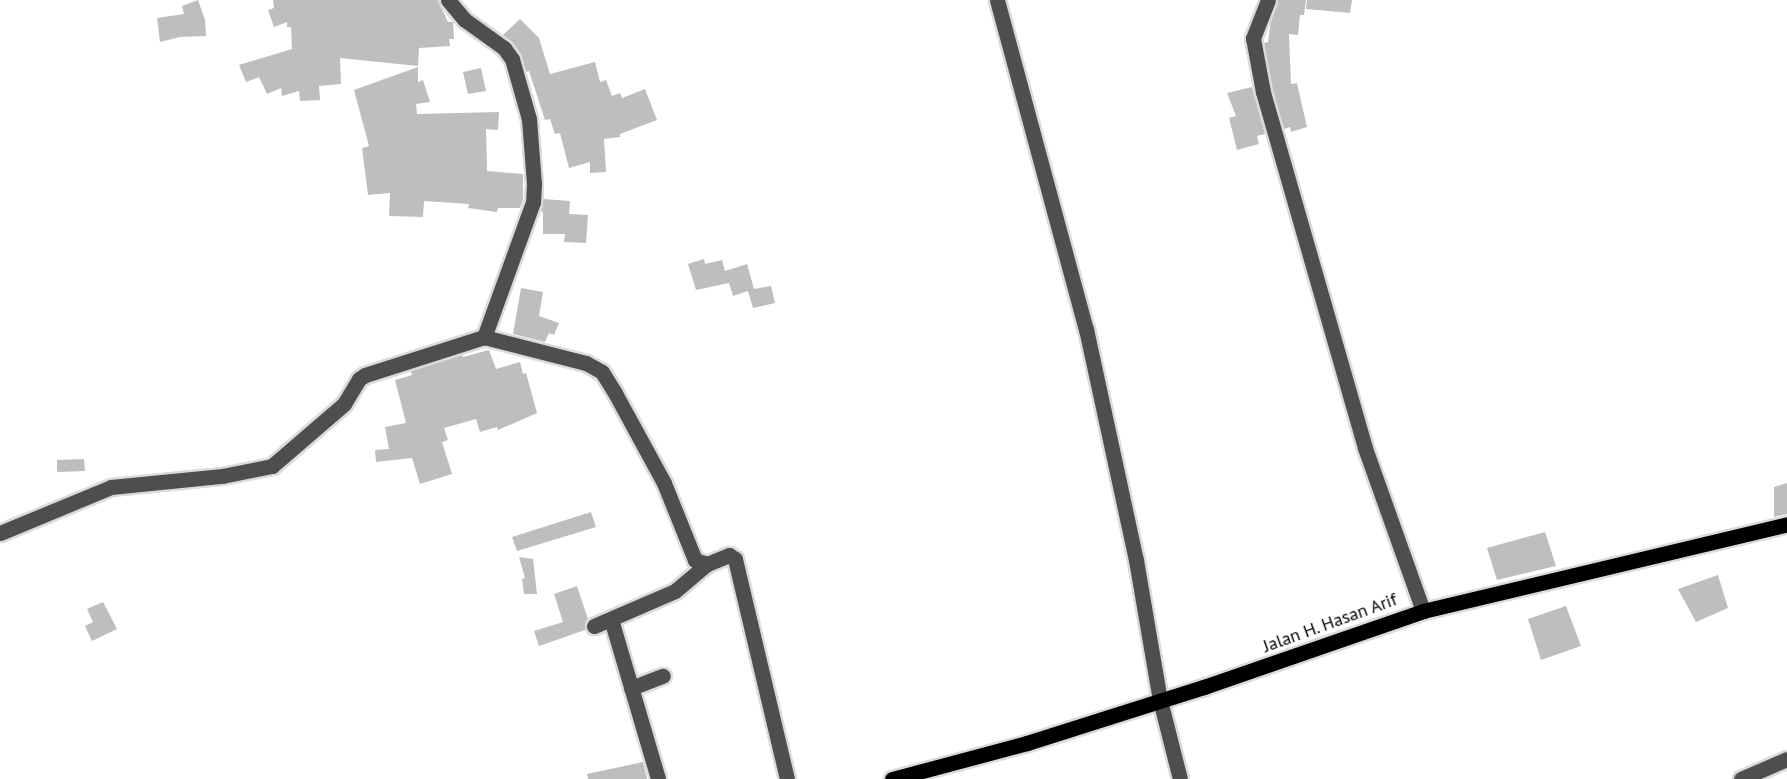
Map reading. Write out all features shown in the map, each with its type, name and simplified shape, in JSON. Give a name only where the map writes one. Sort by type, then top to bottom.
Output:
[{"type":"main road","name":"Jalan H. Hasan Arif","points":[[892,779],[1027,743],[1204,687],[1423,611],[1787,524]]},
{"type":"street","points":[[448,0],[465,20],[504,48],[512,59],[529,119],[534,184],[533,202],[484,337]]},
{"type":"street","points":[[998,0],[1086,329],[1180,779]]},
{"type":"street","points":[[1268,0],[1253,38],[1263,92],[1365,448],[1423,611]]},
{"type":"street","points":[[0,533],[111,487],[222,476],[272,466],[344,404],[359,379],[365,375],[484,337],[586,363],[605,375],[664,483],[695,560],[707,564]]},
{"type":"street","points":[[594,626],[675,591],[707,564],[729,555],[735,559],[787,779]]},
{"type":"street","points":[[611,619],[658,779]]},
{"type":"street","points":[[631,688],[663,676]]},
{"type":"street","points":[[1745,778],[1787,759]]},
{"type":"building","points":[[198,0],[205,20],[206,36],[180,37],[160,42],[157,18],[184,14],[182,6]]},
{"type":"building","points":[[273,0],[438,0],[448,22],[453,22],[454,39],[449,39],[450,46],[419,48],[418,66],[340,58],[341,84],[319,86],[320,100],[300,101],[299,91],[282,96],[281,88],[267,94],[259,77],[246,82],[239,65],[292,49],[291,27],[287,27],[287,22],[274,27],[268,10],[274,8]]},
{"type":"building","points":[[1278,0],[1306,0],[1304,15],[1300,15],[1298,35],[1289,34],[1291,84],[1297,83],[1307,127],[1291,132],[1290,127],[1284,129],[1272,90],[1264,43],[1268,42],[1271,20]]},
{"type":"building","points":[[1307,0],[1352,0],[1350,13],[1306,9]]},
{"type":"building","points":[[520,19],[539,38],[550,74],[595,62],[600,82],[606,80],[612,96],[620,93],[622,98],[645,89],[657,120],[620,134],[620,137],[604,139],[606,172],[590,173],[590,162],[569,168],[560,133],[555,134],[550,119],[545,120],[529,71],[526,72],[521,56],[512,42],[503,35]]},
{"type":"building","points":[[418,67],[418,82],[423,80],[430,102],[416,104],[417,114],[499,112],[498,130],[486,129],[487,171],[523,174],[523,200],[520,208],[498,208],[497,212],[468,208],[469,204],[424,201],[423,217],[389,216],[390,193],[368,195],[362,148],[369,146],[354,90]]},
{"type":"building","points":[[481,68],[486,91],[468,94],[463,72]]},
{"type":"building","points":[[1252,87],[1265,134],[1257,136],[1259,144],[1237,150],[1229,118],[1236,116],[1227,93]]},
{"type":"building","points":[[543,199],[570,201],[569,214],[588,215],[586,243],[564,242],[565,234],[543,234],[543,212],[540,211]]},
{"type":"building","points":[[704,259],[705,264],[722,260],[725,271],[747,264],[754,289],[771,286],[775,303],[753,308],[748,291],[733,296],[729,283],[696,290],[688,264]]},
{"type":"building","points":[[521,288],[543,292],[539,316],[559,323],[554,335],[549,333],[545,342],[513,334]]},
{"type":"building","points":[[489,350],[496,369],[520,362],[523,374],[526,373],[537,413],[498,430],[497,427],[480,432],[476,419],[444,428],[448,440],[442,442],[452,474],[420,484],[412,458],[376,462],[375,450],[389,449],[385,427],[406,423],[395,380],[412,375],[411,371],[462,354],[463,357]]},
{"type":"building","points":[[84,459],[85,471],[57,472],[57,460]]},
{"type":"building","points":[[1787,483],[1787,514],[1774,517],[1774,487]]},
{"type":"building","points":[[591,512],[596,527],[517,551],[512,537]]},
{"type":"building","points":[[1545,532],[1556,566],[1497,580],[1487,548]]},
{"type":"building","points":[[519,557],[533,559],[537,594],[524,594],[522,579],[525,578]]},
{"type":"building","points":[[1718,575],[1728,608],[1696,622],[1678,589]]},
{"type":"building","points":[[577,586],[588,619],[585,630],[539,646],[534,631],[563,622],[554,594]]},
{"type":"building","points":[[103,602],[117,629],[92,641],[85,626],[93,622],[87,609]]},
{"type":"building","points":[[1566,606],[1581,646],[1541,660],[1528,619]]},
{"type":"building","points":[[643,762],[647,779],[588,779],[587,774]]}]
